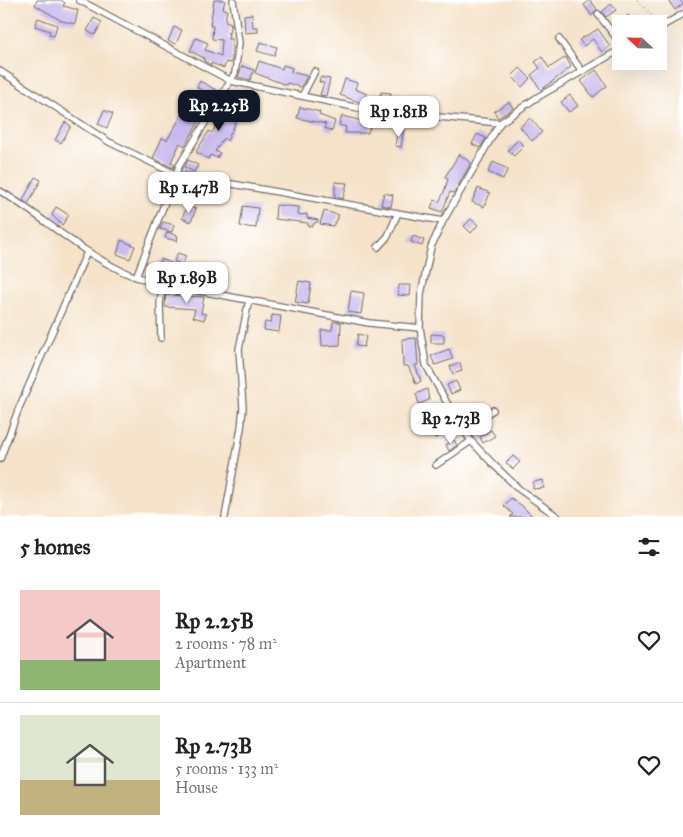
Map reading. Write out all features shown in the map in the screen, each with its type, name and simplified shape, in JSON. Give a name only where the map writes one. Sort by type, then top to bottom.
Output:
[{"type":"street","points":[[79,0],[231,81],[368,110],[500,123]]},
{"type":"street","points":[[136,277],[175,174],[196,136],[231,81],[238,60],[233,0]]},
{"type":"street","points":[[598,14],[612,32]]},
{"type":"street","points":[[668,23],[683,14]]},
{"type":"street","points":[[559,39],[582,71]]},
{"type":"street","points":[[558,517],[519,489],[471,441],[463,430],[429,373],[423,352],[420,328],[421,294],[431,247],[443,221],[500,123],[612,54]]},
{"type":"street","points":[[0,71],[109,142],[175,174],[443,221]]},
{"type":"street","points":[[302,96],[315,71]]},
{"type":"street","points":[[0,191],[87,252],[136,277],[163,284],[369,322],[420,328]]},
{"type":"street","points":[[378,248],[388,236],[398,213]]},
{"type":"street","points":[[0,459],[19,408],[87,252]]},
{"type":"street","points":[[161,338],[160,303],[163,284]]},
{"type":"street","points":[[225,517],[241,428],[243,408],[239,349],[249,300]]},
{"type":"street","points":[[463,430],[493,410]]},
{"type":"street","points":[[436,465],[471,441]]},
{"type":"path","points":[[637,0],[650,15]]},
{"type":"building","points":[[37,0],[61,0],[65,3],[63,6],[78,10],[75,24],[62,21],[35,5]]},
{"type":"building","points":[[214,0],[225,0],[223,9],[227,10],[225,21],[231,23],[229,33],[227,33],[229,34],[228,39],[232,39],[232,58],[231,63],[226,62],[224,68],[211,63],[211,65],[204,61],[204,58],[190,51],[196,38],[208,43],[205,50],[221,56],[222,40],[212,39],[213,26],[210,26]]},
{"type":"building","points":[[590,0],[597,9],[592,16],[584,5]]},
{"type":"building","points":[[668,0],[680,0],[683,4],[675,10]]},
{"type":"building","points":[[611,4],[616,10],[606,17],[602,12]]},
{"type":"building","points":[[252,14],[253,27],[258,27],[258,32],[245,33],[244,15]]},
{"type":"building","points":[[38,18],[57,25],[54,36],[49,34],[50,31],[35,26]]},
{"type":"building","points":[[94,18],[102,22],[95,35],[87,31]]},
{"type":"building","points":[[174,27],[182,30],[176,44],[168,41]]},
{"type":"building","points":[[598,29],[610,46],[602,52],[593,39],[584,46],[579,40]]},
{"type":"building","points":[[260,42],[277,47],[274,56],[257,51]]},
{"type":"building","points":[[542,57],[549,68],[566,57],[571,67],[541,90],[531,75],[540,68],[535,62]]},
{"type":"building","points":[[259,61],[282,69],[283,65],[292,68],[291,72],[307,76],[301,87],[287,83],[286,85],[255,73]]},
{"type":"building","points":[[242,66],[254,70],[250,80],[238,77]]},
{"type":"building","points":[[520,68],[530,78],[522,87],[512,76]]},
{"type":"building","points":[[596,70],[607,86],[593,97],[581,81]]},
{"type":"building","points":[[321,77],[330,79],[326,96],[320,95],[324,83],[319,82]]},
{"type":"building","points":[[345,79],[357,83],[355,89],[367,94],[364,104],[340,95]]},
{"type":"building","points":[[200,81],[218,91],[210,106],[207,104],[185,146],[180,143],[171,162],[175,164],[173,168],[153,158],[162,138],[167,140],[186,108],[191,112],[204,92],[197,87]]},
{"type":"building","points":[[381,92],[391,93],[390,101],[380,99]]},
{"type":"building","points":[[246,94],[254,96],[251,111],[243,108]]},
{"type":"building","points":[[570,95],[578,106],[569,112],[561,102]]},
{"type":"building","points":[[509,102],[513,108],[498,118],[494,111]]},
{"type":"building","points":[[228,103],[241,111],[227,141],[224,138],[215,151],[220,153],[217,158],[210,155],[208,159],[196,152],[209,131],[212,133]]},
{"type":"building","points":[[300,107],[320,112],[319,115],[335,121],[332,131],[324,128],[326,124],[297,118]]},
{"type":"building","points":[[104,110],[113,114],[107,128],[98,124]]},
{"type":"building","points":[[342,116],[371,123],[368,133],[345,133],[346,127],[339,125]]},
{"type":"building","points":[[530,118],[542,132],[532,141],[520,127]]},
{"type":"building","points":[[65,122],[71,126],[61,143],[55,140]]},
{"type":"building","points":[[398,128],[404,129],[401,147],[395,146]]},
{"type":"building","points":[[477,134],[486,138],[480,148],[472,144]]},
{"type":"building","points":[[518,140],[524,146],[514,156],[508,150]]},
{"type":"building","points":[[459,154],[471,163],[454,193],[450,192],[442,212],[431,208],[434,200],[439,202],[448,179],[445,177]]},
{"type":"building","points":[[188,160],[198,165],[194,172],[184,167]]},
{"type":"building","points":[[493,162],[508,169],[503,179],[488,172]]},
{"type":"building","points":[[35,177],[41,180],[28,204],[23,200]]},
{"type":"building","points":[[335,182],[347,183],[343,199],[335,197]]},
{"type":"building","points":[[181,186],[192,191],[189,196],[179,191]]},
{"type":"building","points":[[478,188],[490,193],[484,207],[472,202]]},
{"type":"building","points":[[384,193],[393,195],[391,207],[381,205]]},
{"type":"building","points":[[276,205],[299,207],[298,215],[307,214],[307,218],[318,220],[318,222],[314,223],[313,226],[308,226],[308,223],[275,219]]},
{"type":"building","points":[[187,206],[196,209],[191,222],[182,218]]},
{"type":"building","points":[[243,206],[258,208],[256,228],[240,226]]},
{"type":"building","points":[[56,207],[69,215],[62,225],[52,215]]},
{"type":"building","points":[[324,211],[339,215],[333,226],[320,224]]},
{"type":"building","points":[[471,219],[478,225],[471,233],[464,226]]},
{"type":"building","points":[[163,222],[174,225],[172,232],[160,229]]},
{"type":"building","points":[[167,232],[178,236],[177,241],[165,238]]},
{"type":"building","points":[[413,236],[424,240],[422,246],[411,242]]},
{"type":"building","points":[[121,240],[135,246],[130,259],[117,254]]},
{"type":"building","points":[[178,253],[186,256],[182,265],[174,261]]},
{"type":"building","points":[[161,259],[177,265],[174,271],[158,265]]},
{"type":"building","points":[[208,268],[219,271],[216,286],[205,284]]},
{"type":"building","points":[[299,281],[311,283],[308,304],[295,302]]},
{"type":"building","points":[[399,285],[411,285],[410,296],[398,295]]},
{"type":"building","points":[[351,291],[364,293],[361,314],[348,312]]},
{"type":"building","points":[[166,295],[204,297],[201,313],[206,314],[204,320],[193,317],[195,309],[165,307]]},
{"type":"building","points":[[272,315],[281,316],[279,332],[264,330],[265,322],[271,323]]},
{"type":"building","points":[[333,322],[341,322],[340,345],[322,346],[321,330],[332,330]]},
{"type":"building","points":[[358,334],[366,336],[364,347],[356,346]]},
{"type":"building","points":[[431,334],[444,335],[444,343],[431,343]]},
{"type":"building","points":[[416,338],[418,365],[415,365],[421,381],[416,384],[408,366],[403,366],[402,339]]},
{"type":"building","points":[[449,349],[453,359],[435,365],[431,356]]},
{"type":"building","points":[[460,363],[462,371],[453,374],[450,366]]},
{"type":"building","points":[[456,381],[460,390],[451,394],[447,385]]},
{"type":"building","points":[[427,389],[429,400],[419,404],[416,394]]},
{"type":"building","points":[[470,412],[473,417],[465,422],[461,417]]},
{"type":"building","points":[[449,420],[453,431],[435,438],[431,427]]},
{"type":"building","points":[[491,430],[495,436],[483,443],[480,437]]},
{"type":"building","points":[[454,440],[457,445],[449,451],[446,445]]},
{"type":"building","points":[[513,456],[520,462],[513,469],[506,463]]},
{"type":"building","points":[[543,480],[544,488],[533,489],[533,482]]},
{"type":"building","points":[[511,498],[533,517],[510,517],[513,514],[504,506]]}]
